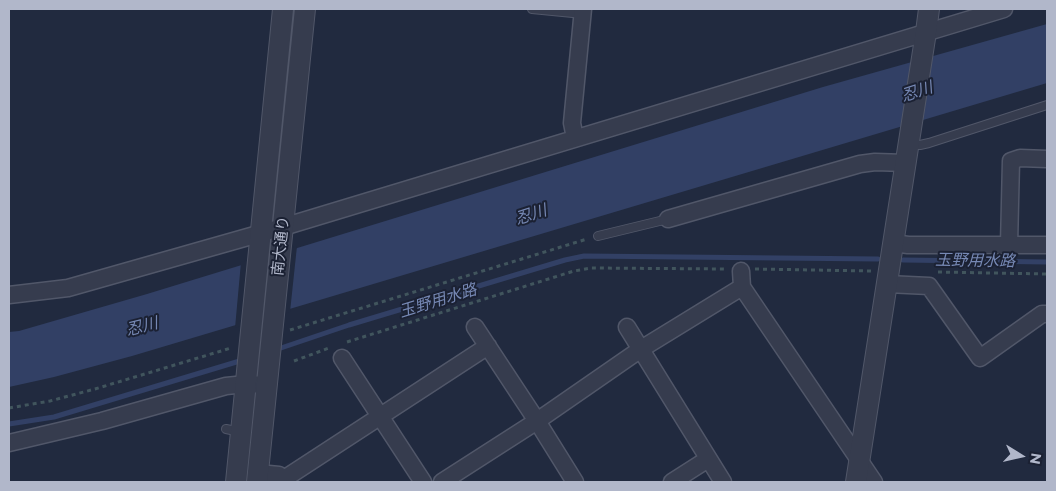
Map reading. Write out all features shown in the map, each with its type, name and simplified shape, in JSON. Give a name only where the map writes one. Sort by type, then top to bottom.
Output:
[{"type":"street","name":"南大通り","points":[[258,477],[246,436],[246,343],[260,239],[283,9]]},
{"type":"street","name":"南大通り","points":[[236,482],[246,436],[267,385],[276,334],[282,233],[304,9]]},
{"type":"street","points":[[856,482],[881,277],[893,243],[929,9]]},
{"type":"street","points":[[9,296],[68,288],[282,233],[574,138],[925,38],[1004,9]]},
{"type":"street","points":[[574,138],[572,123],[583,11]]},
{"type":"street","points":[[668,219],[860,164],[875,162],[908,149]]},
{"type":"street","points":[[1009,244],[1011,161],[1020,158],[1047,159]]},
{"type":"street","points":[[893,243],[908,245],[1047,245]]},
{"type":"street","points":[[881,277],[929,286],[980,358],[1042,314],[1047,314]]},
{"type":"street","points":[[442,482],[537,421],[741,279],[874,482]]},
{"type":"street","points":[[475,327],[575,482]]},
{"type":"street","points":[[628,327],[723,482]]},
{"type":"street","points":[[258,477],[279,474],[284,479],[488,346]]},
{"type":"street","points":[[341,349],[381,417],[423,482]]},
{"type":"street","points":[[9,443],[102,421],[226,386],[246,377],[267,385]]},
{"type":"street","points":[[672,482],[708,459]]},
{"type":"lane","points":[[532,9],[583,11]]},
{"type":"lane","points":[[908,149],[1047,105]]},
{"type":"lane","points":[[598,236],[668,219]]},
{"type":"path","points":[[276,334],[598,236]]},
{"type":"path","points":[[294,361],[341,349],[574,271],[591,268],[719,268],[741,279],[749,269],[881,277]]},
{"type":"path","points":[[930,272],[1047,274]]},
{"type":"path","points":[[9,408],[50,401],[95,389],[246,343]]},
{"type":"water","name":"忍川","points":[[1047,24],[1047,83],[132,356],[9,387],[9,332],[19,331],[147,294],[823,87]]},
{"type":"pier","points":[[297,246],[290,312],[235,328],[241,262]]},
{"type":"waterway","name":"玉野用水路","points":[[275,350],[349,325],[565,260],[584,256],[878,259]]},
{"type":"waterway","name":"玉野用水路","points":[[903,260],[1047,262]]},
{"type":"waterway","name":"玉野用水路","points":[[9,424],[54,417],[243,360]]}]
